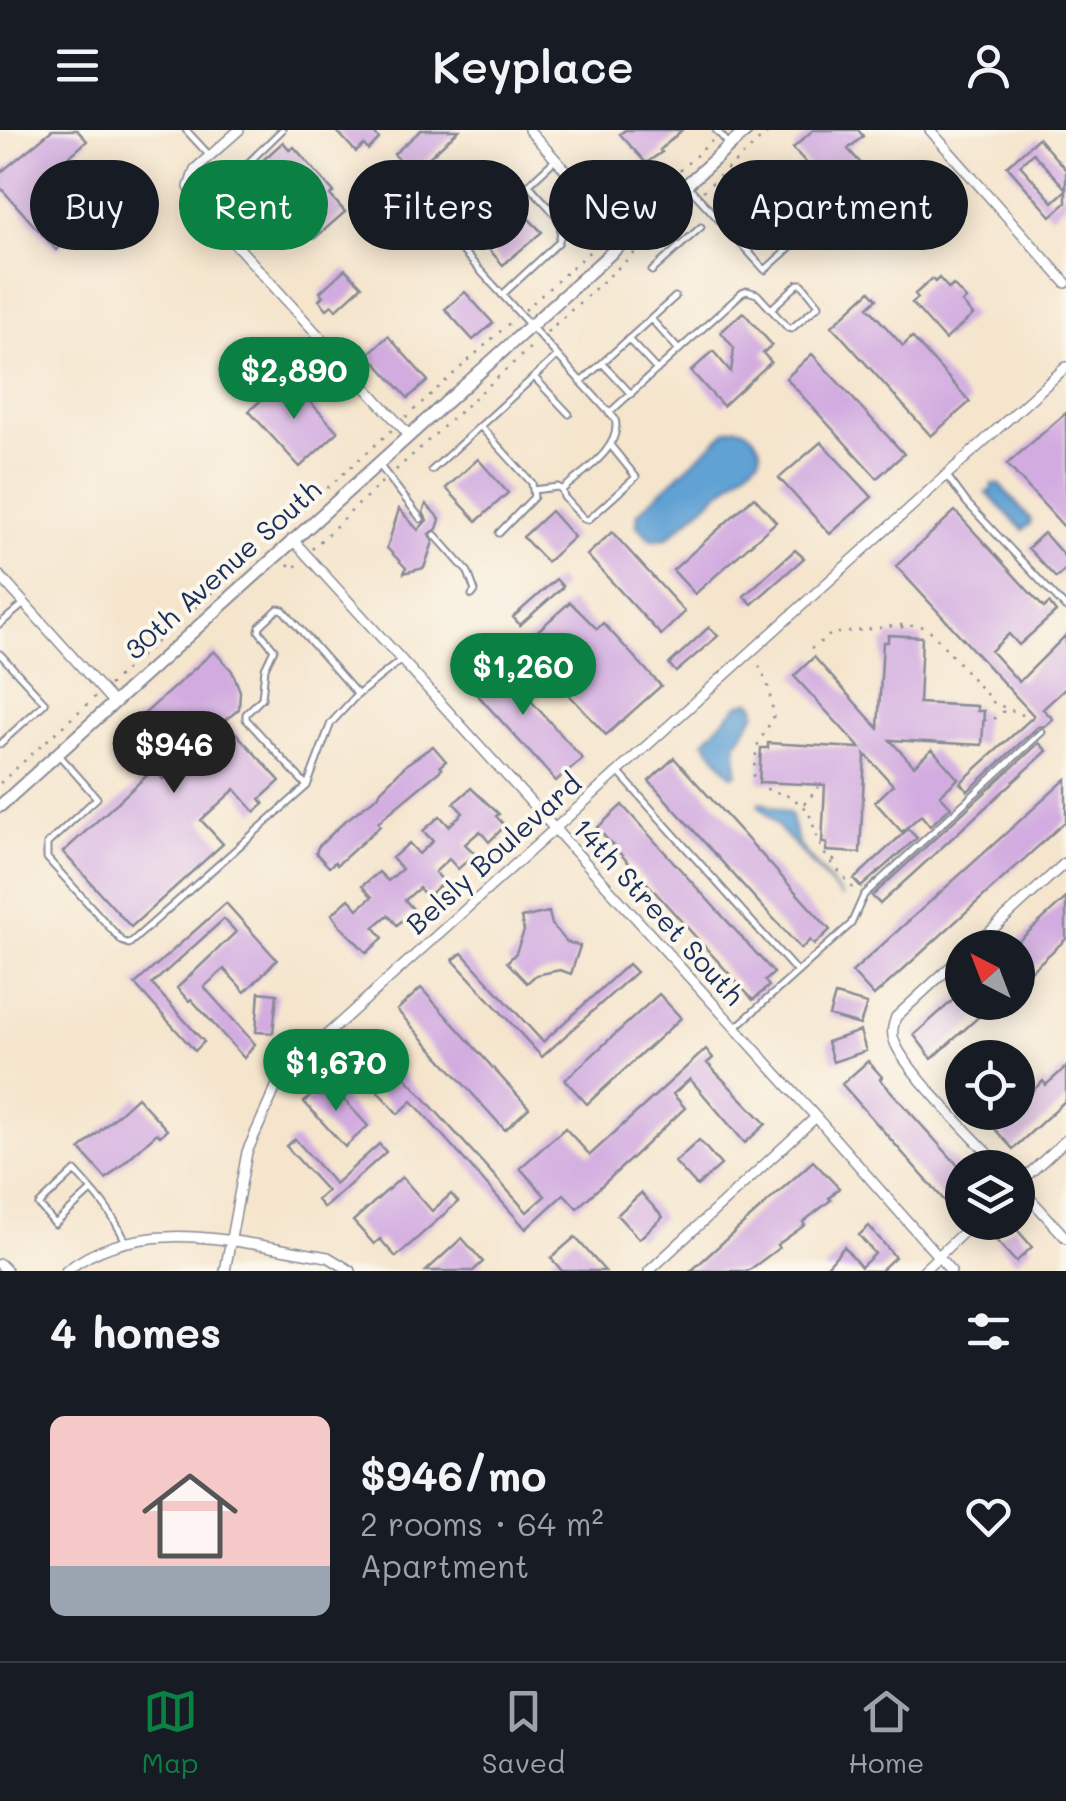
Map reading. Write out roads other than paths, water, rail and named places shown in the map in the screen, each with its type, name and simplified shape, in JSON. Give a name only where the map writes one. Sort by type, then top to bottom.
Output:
[{"type":"street","points":[[205,160],[239,130]]},
{"type":"street","points":[[530,130],[556,159]]},
{"type":"street","name":"30th Avenue South","points":[[693,179],[747,130]]},
{"type":"street","points":[[930,130],[1066,283]]},
{"type":"street","points":[[240,250],[408,434]]},
{"type":"street","name":"30th Avenue South","points":[[0,806],[614,250]]},
{"type":"street","name":"Belsly Boulevard","points":[[225,1271],[246,1152],[276,1086],[322,1039],[553,828],[1066,367]]},
{"type":"street","name":"14th Street South","points":[[292,539],[951,1271]]},
{"type":"street","points":[[0,576],[112,702]]},
{"type":"street","points":[[992,930],[1066,862]]},
{"type":"street","points":[[945,972],[896,1017],[893,1039],[900,1054],[986,1150]]},
{"type":"street","points":[[649,1271],[816,1117]]},
{"type":"street","points":[[1035,1168],[1066,1140]]},
{"type":"street","points":[[1035,1203],[1066,1238]]},
{"type":"street","points":[[66,1271],[125,1240],[165,1235],[328,1257],[351,1271]]},
{"type":"street","points":[[922,1271],[955,1240]]},
{"type":"street","points":[[0,1264],[7,1271]]},
{"type":"lane","points":[[186,130],[210,156]]},
{"type":"lane","points":[[251,160],[282,130]]},
{"type":"lane","points":[[718,132],[730,146]]},
{"type":"lane","points":[[502,295],[562,236],[559,219],[530,184],[556,159]]},
{"type":"lane","points":[[693,192],[713,213]]},
{"type":"lane","points":[[652,271],[701,228]]},
{"type":"lane","points":[[462,250],[617,426],[610,446],[562,490]]},
{"type":"lane","points":[[747,250],[765,270],[787,250]]},
{"type":"lane","points":[[610,414],[742,293],[757,294],[771,309],[791,329],[818,302],[798,284],[771,309]]},
{"type":"lane","points":[[580,382],[675,297]]},
{"type":"lane","points":[[651,319],[679,350]]},
{"type":"lane","points":[[628,339],[656,370]]},
{"type":"lane","points":[[432,470],[557,356]]},
{"type":"lane","points":[[602,362],[631,394]]},
{"type":"lane","points":[[534,377],[568,414]]},
{"type":"lane","points":[[480,426],[532,483],[534,497],[500,532]]},
{"type":"lane","points":[[533,490],[558,487],[588,520],[636,477],[610,446]]},
{"type":"lane","points":[[377,462],[421,519]]},
{"type":"lane","points":[[947,476],[1066,608]]},
{"type":"lane","points":[[435,535],[473,579],[472,595]]},
{"type":"lane","points":[[0,624],[25,603]]},
{"type":"lane","points":[[306,786],[246,719],[246,714],[262,698],[265,668],[274,648],[259,631],[260,626],[278,609],[283,610],[358,695]]},
{"type":"lane","points":[[0,654],[45,703],[0,744]]},
{"type":"lane","points":[[57,753],[97,798],[48,844],[47,858],[129,944],[306,786],[331,723],[401,660]]},
{"type":"lane","points":[[735,1028],[851,924],[862,899],[1042,732]]},
{"type":"lane","points":[[617,771],[797,972]]},
{"type":"lane","points":[[92,1190],[54,1224],[39,1205],[75,1171],[92,1190],[116,1218],[125,1240]]},
{"type":"water","points":[[737,427],[755,438],[759,458],[667,538],[652,540],[637,526],[638,513],[727,430]]},
{"type":"water","points":[[992,484],[1000,485],[1030,519],[1023,530],[986,493],[991,491]]},
{"type":"water","points":[[750,701],[756,712],[736,744],[737,774],[732,776],[704,741],[738,705]]},
{"type":"water","points":[[760,802],[790,814],[799,845],[843,898],[758,805]]}]
